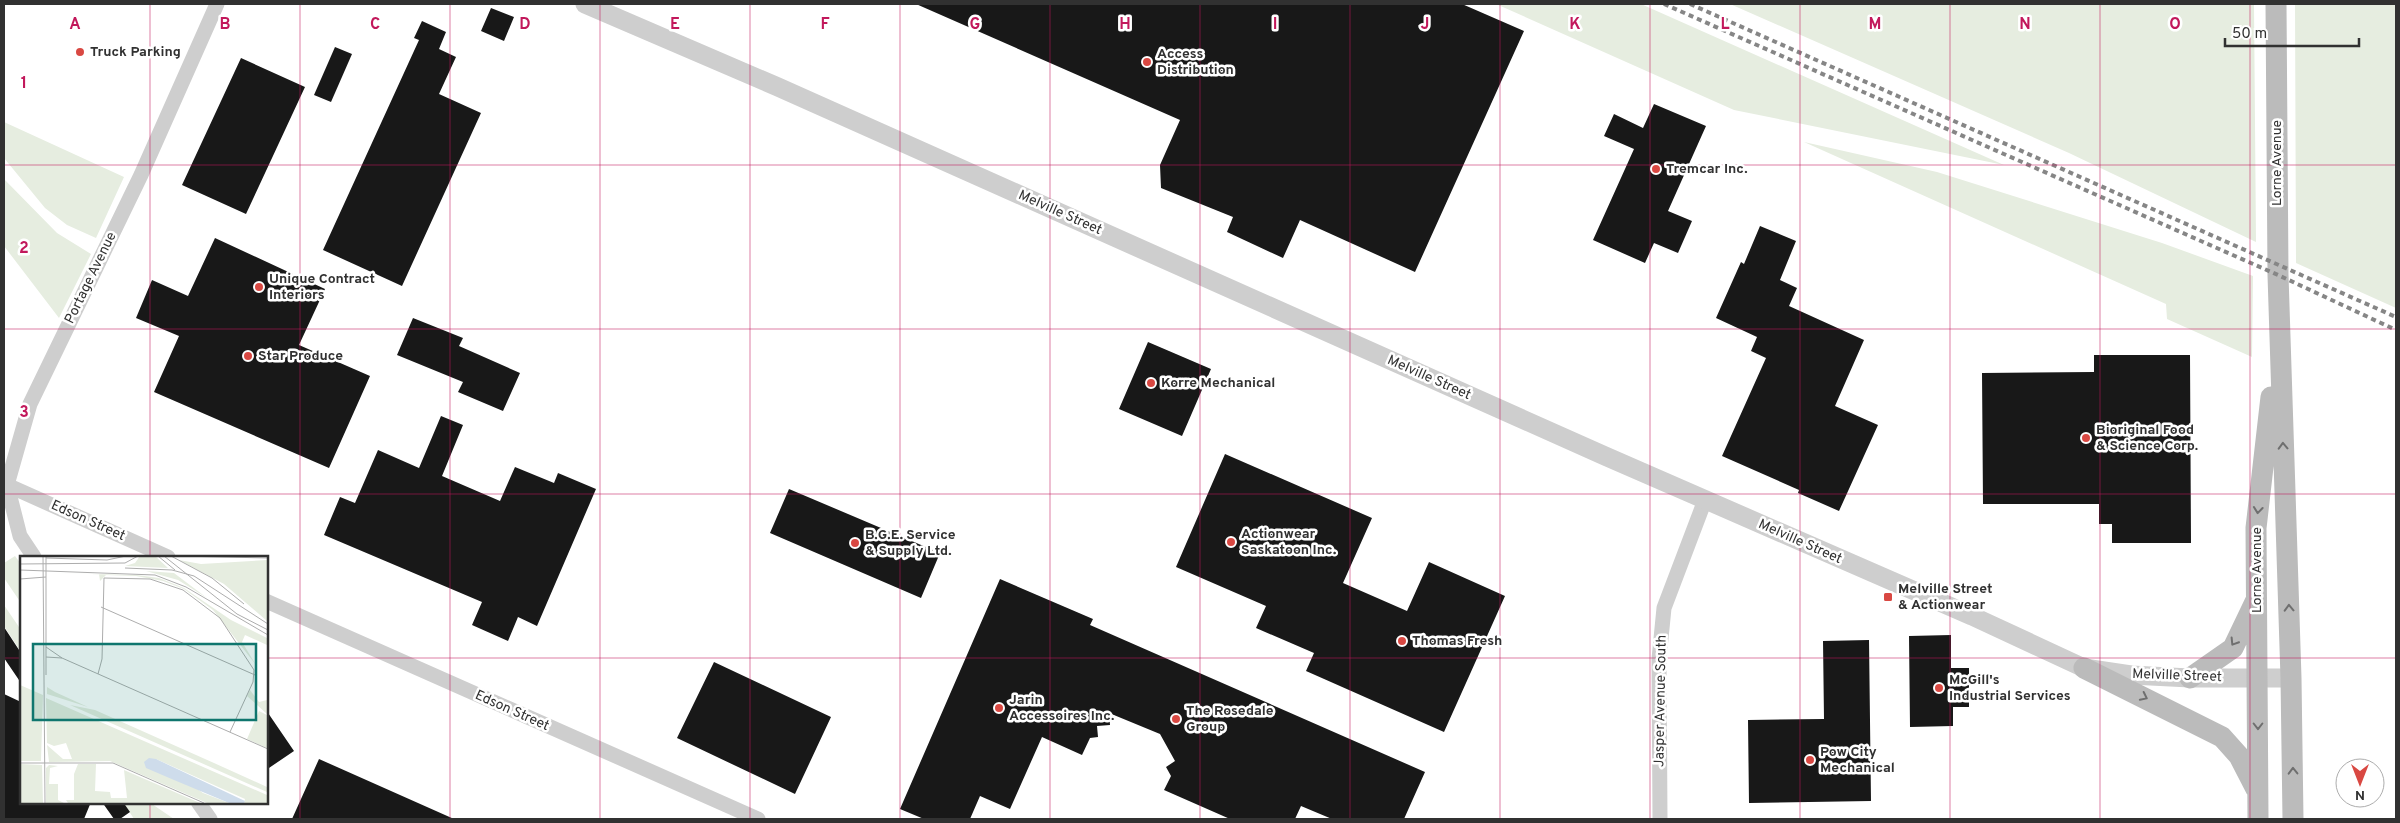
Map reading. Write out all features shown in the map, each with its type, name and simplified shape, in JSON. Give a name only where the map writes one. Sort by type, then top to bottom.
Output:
[{"type":"main road","name":"Lorne Avenue","points":[[2276,4],[2279,323],[2291,678],[2293,819]]},
{"type":"main road","name":"Lorne Avenue","points":[[2258,819],[2256,528],[2279,323]]},
{"type":"main road","points":[[2190,678],[2232,648],[2256,599]]},
{"type":"main road","points":[[2084,668],[2222,737],[2239,756],[2258,792]]},
{"type":"street","name":"Portage Avenue","points":[[33,556],[20,536],[8,485],[30,404],[141,175],[217,4]]},
{"type":"street","name":"Melville Street","points":[[585,4],[778,87],[1705,500],[1972,616],[2084,668],[2131,675],[2190,678],[2291,678]]},
{"type":"street","name":"Edson Street","points":[[8,485],[166,556]]},
{"type":"street","name":"Jasper Avenue South","points":[[1660,819],[1659,660],[1664,608],[1705,500]]},
{"type":"street","name":"Edson Street","points":[[268,602],[758,819]]},
{"type":"street","points":[[199,803],[210,819]]},
{"type":"shaded area","points":[[1496,4],[1641,4],[2004,165],[1734,110]]},
{"type":"shaded area","points":[[1730,4],[2254,4],[2256,242],[2069,153]]},
{"type":"shaded area","points":[[2295,4],[2396,4],[2396,308],[2296,263]]},
{"type":"shaded area","points":[[4,122],[124,177],[96,238],[67,225],[45,208],[4,158]]},
{"type":"shaded area","points":[[1804,142],[1937,172],[2162,243],[2253,276],[2252,357],[2167,319],[2166,304]]},
{"type":"shaded area","points":[[4,179],[57,233],[91,254],[59,318],[4,246]]},
{"type":"shaded area","points":[[15,556],[20,563],[20,602],[4,578],[4,563]]},
{"type":"shaded area","points":[[4,605],[20,629],[20,650],[4,626]]},
{"type":"shaded area","points":[[124,803],[150,803],[174,819],[134,819]]},
{"type":"building","points":[[916,4],[1462,4],[1524,31],[1415,272],[1300,220],[1283,258],[1227,232],[1233,217],[1161,188],[1160,165],[1180,120]]},
{"type":"building","points":[[491,8],[514,17],[504,41],[481,31]]},
{"type":"building","points":[[422,21],[446,32],[439,49],[456,57],[439,94],[481,113],[402,286],[323,250],[419,40],[414,38]]},
{"type":"building","points":[[335,47],[352,54],[331,102],[314,95]]},
{"type":"building","points":[[241,58],[305,87],[246,214],[182,185]]},
{"type":"building","name":"Tremcar Inc.","points":[[1654,104],[1706,126],[1668,211],[1692,221],[1678,253],[1654,243],[1645,263],[1593,240],[1634,149],[1604,136],[1614,114],[1643,128]]},
{"type":"building","points":[[1760,226],[1796,241],[1780,280],[1797,288],[1789,306],[1864,340],[1835,406],[1878,425],[1839,511],[1798,493],[1799,490],[1722,456],[1766,358],[1751,351],[1757,337],[1716,318],[1741,262],[1744,264]]},
{"type":"building","name":"Star Produce","points":[[215,238],[325,289],[299,345],[370,376],[329,468],[154,392],[179,336],[136,318],[152,280],[188,296]]},
{"type":"building","points":[[413,318],[463,338],[459,346],[520,373],[503,411],[458,392],[463,382],[397,355]]},
{"type":"building","points":[[1148,342],[1211,369],[1182,436],[1119,409]]},
{"type":"building","name":"Bioriginal Food & Science Corp.","points":[[2094,355],[2190,355],[2191,543],[2112,543],[2112,524],[2099,524],[2099,504],[1983,504],[1982,373],[2094,372]]},
{"type":"building","points":[[441,416],[463,425],[442,476],[500,501],[515,467],[554,483],[558,473],[596,489],[537,626],[518,617],[508,641],[472,625],[482,602],[324,535],[340,497],[355,503],[378,450],[419,468]]},
{"type":"building","points":[[1225,454],[1372,518],[1343,583],[1407,611],[1429,562],[1505,596],[1444,732],[1306,671],[1314,653],[1256,628],[1266,606],[1176,567]]},
{"type":"building","name":"B.G.E. Service & Supply Ltd.","points":[[789,489],[940,553],[921,598],[770,533]]},
{"type":"building","points":[[1000,579],[1093,619],[1090,625],[1425,772],[1404,819],[1332,819],[1301,806],[1295,819],[1230,819],[1164,790],[1171,776],[1166,767],[1175,761],[1160,734],[1109,713],[1110,725],[1097,726],[1098,737],[1090,738],[1082,755],[1042,737],[1010,809],[980,796],[970,819],[924,819],[900,809]]},
{"type":"building","points":[[4,627],[20,651],[20,682],[4,658]]},
{"type":"building","name":"McGill's Industrial Services","points":[[1951,635],[1951,668],[1969,668],[1969,707],[1953,707],[1953,726],[1910,727],[1909,636]]},
{"type":"building","name":"Pow City Mechanical","points":[[1869,640],[1871,801],[1749,803],[1748,720],[1824,719],[1823,641]]},
{"type":"building","points":[[714,662],[831,717],[795,794],[677,738]]},
{"type":"building","points":[[4,694],[20,702],[20,803],[91,803],[84,819],[4,819]]},
{"type":"building","points":[[268,713],[294,751],[268,769]]},
{"type":"building","points":[[319,759],[454,819],[292,819]]},
{"type":"building","points":[[103,803],[124,803],[130,812],[120,819],[114,819]]},
{"type":"railway","points":[[1664,4],[2278,275],[2396,330]]},
{"type":"railway","points":[[1690,4],[2396,317]]},
{"type":"place","name":"Truck Parking","points":[[80,52]]},
{"type":"place","name":"Access Distribution","points":[[1147,62]]},
{"type":"place","name":"Tremcar Inc.","points":[[1656,169]]},
{"type":"place","name":"Unique Contract Interiors","points":[[259,287]]},
{"type":"place","name":"Star Produce","points":[[248,356]]},
{"type":"place","name":"Korre Mechanical","points":[[1151,383]]},
{"type":"place","name":"Bioriginal Food & Science Corp.","points":[[2086,438]]},
{"type":"place","name":"Actionwear Saskatoon Inc.","points":[[1231,542]]},
{"type":"place","name":"B.G.E. Service & Supply Ltd.","points":[[855,543]]},
{"type":"place","name":"Melville Street & Actionwear","points":[[1888,597]]},
{"type":"place","name":"Thomas Fresh","points":[[1402,641]]},
{"type":"place","name":"McGill's Industrial Services","points":[[1939,688]]},
{"type":"place","name":"Jarin Accessoires Inc.","points":[[999,708]]},
{"type":"place","name":"The Rosedale Group","points":[[1176,719]]},
{"type":"place","name":"Pow City Mechanical","points":[[1810,760]]}]
